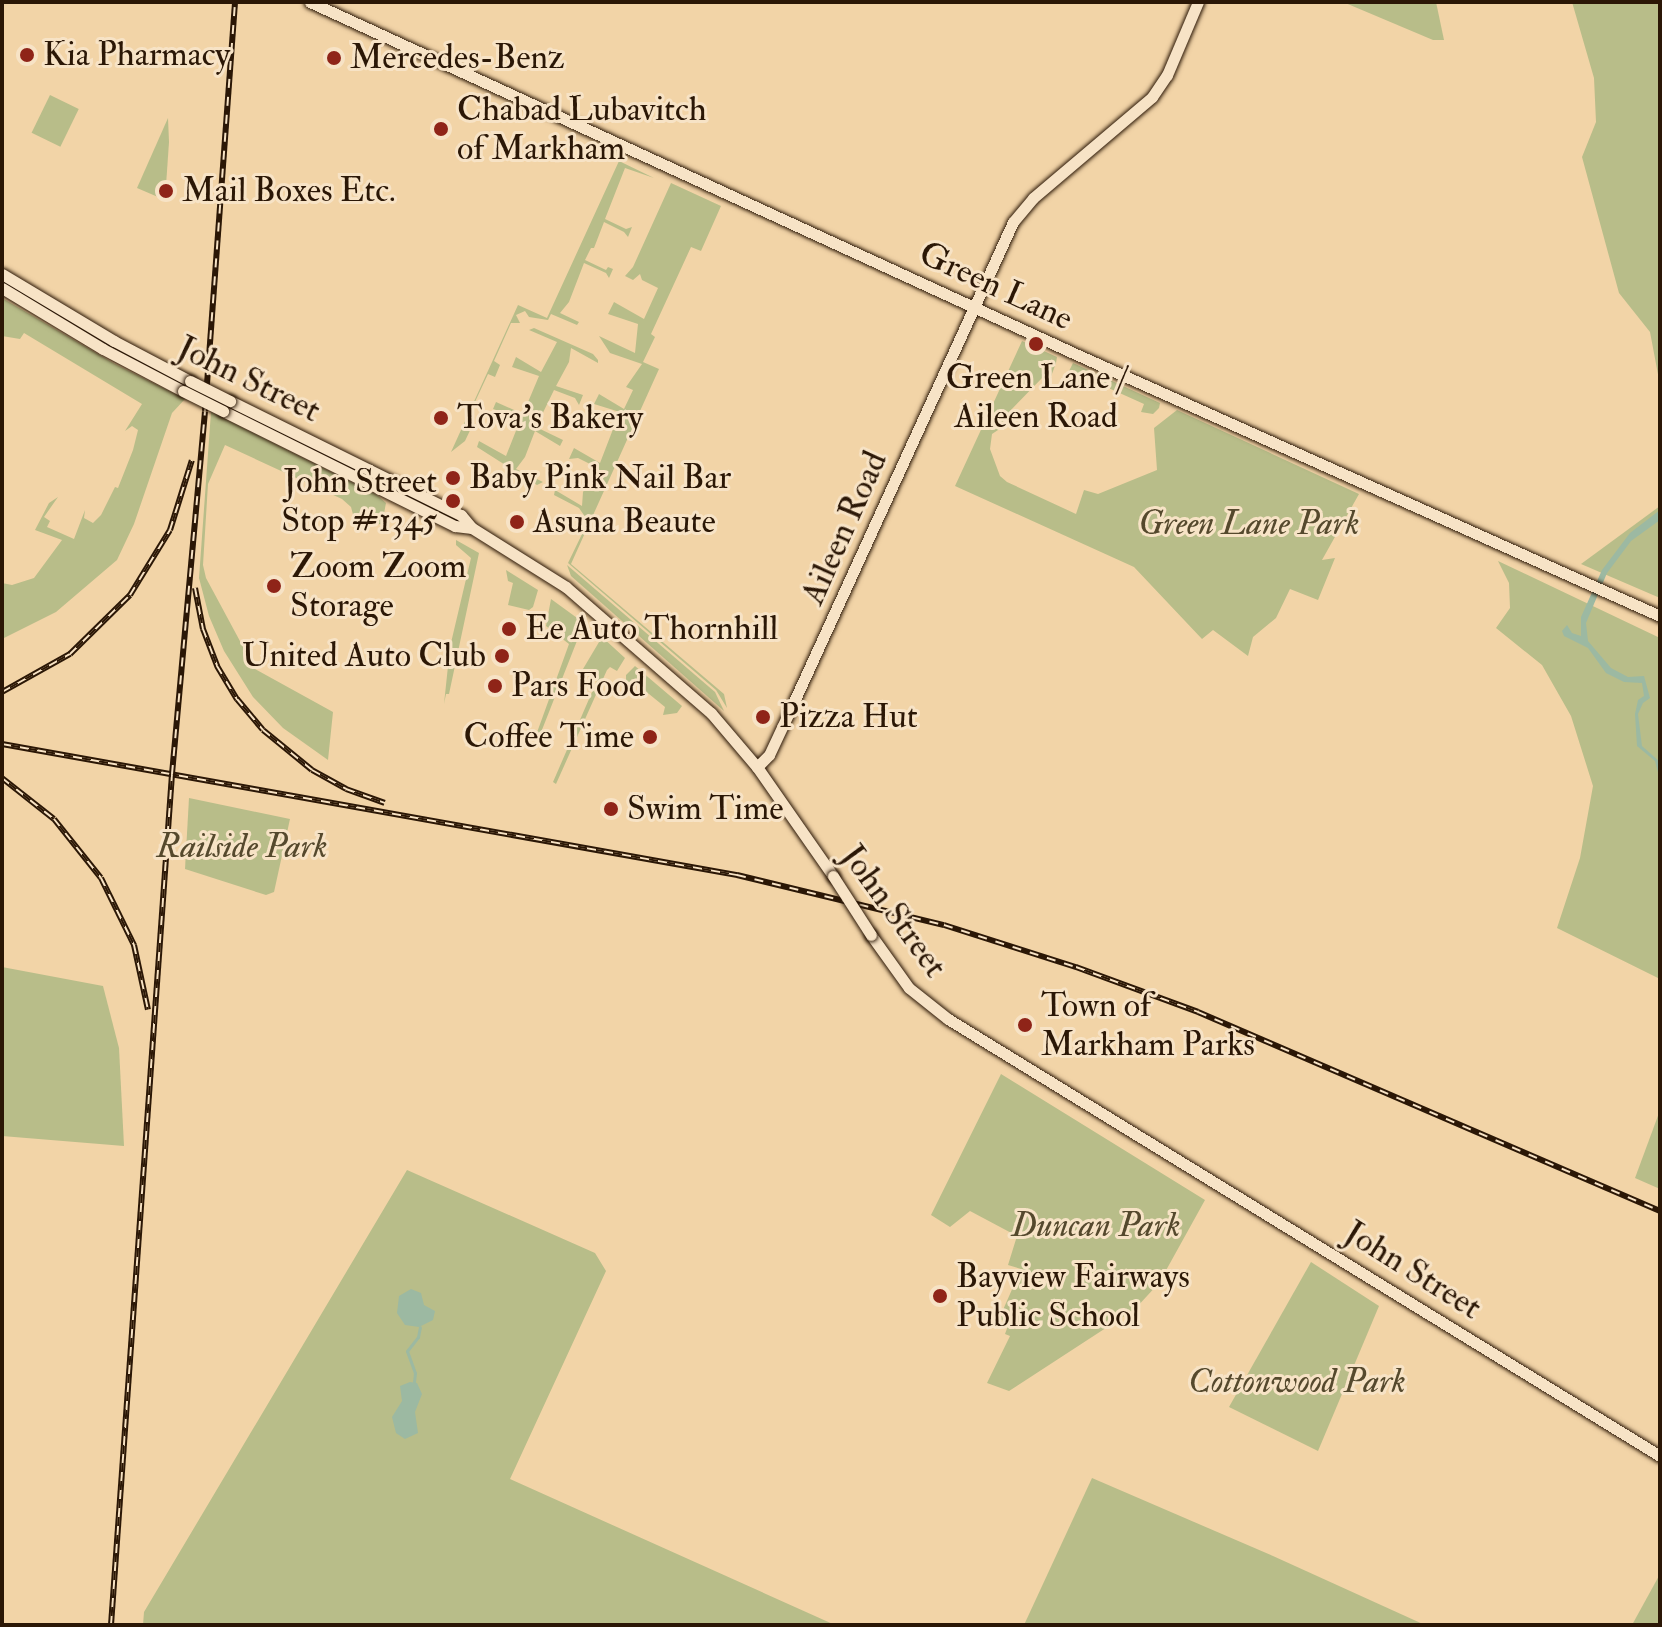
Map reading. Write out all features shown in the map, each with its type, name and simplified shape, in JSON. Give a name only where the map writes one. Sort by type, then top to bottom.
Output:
[{"type":"street","name":"Green Lane","points":[[310,2],[974,307],[1660,616]]},
{"type":"street","name":"Aileen Road","points":[[757,767],[769,755],[1013,222],[1033,198],[1133,115],[1161,86],[1198,2]]},
{"type":"street","name":"John Street","points":[[2,274],[186,386]]},
{"type":"street","name":"John Street","points":[[2,288],[103,349],[461,515],[472,528],[578,597],[711,713],[757,767],[909,988],[948,1019],[1660,1456]]},
{"type":"green space","points":[[1343,2],[1436,2],[1444,40],[1433,40]]},
{"type":"green space","points":[[1572,2],[1660,2],[1660,385],[1650,332],[1619,293],[1582,157],[1596,122],[1594,78]]},
{"type":"green space","points":[[50,95],[79,109],[60,147],[32,133]]},
{"type":"green space","points":[[168,118],[169,142],[165,200],[137,188]]},
{"type":"green space","points":[[619,161],[654,178],[625,168],[605,219],[626,229],[632,227],[628,237],[604,222],[594,248],[585,260],[606,270],[608,267],[613,269],[609,278],[606,273],[584,263],[569,302],[560,313],[579,322],[577,325],[551,314],[548,320],[529,317],[525,311],[516,315],[520,323],[511,323],[494,361],[500,365],[495,377],[488,374],[467,419],[474,422],[465,441],[451,452],[518,305],[547,318]]},
{"type":"green space","points":[[671,183],[721,206],[701,251],[691,247],[651,334],[655,337],[643,362],[659,369],[571,564],[724,694],[727,708],[716,690],[568,563],[583,532],[580,527],[588,521],[579,508],[554,495],[555,490],[582,506],[583,492],[598,468],[578,458],[569,459],[574,448],[600,463],[615,424],[618,425],[623,413],[594,404],[599,394],[624,409],[633,390],[626,387],[642,364],[610,353],[599,336],[635,353],[638,324],[608,314],[614,302],[644,319],[658,288],[642,280],[640,274],[633,280],[625,276],[633,267]]},
{"type":"green space","points":[[2,298],[115,364],[185,399],[172,413],[134,524],[117,560],[56,612],[2,639],[2,583],[12,585],[34,578],[62,540],[35,530],[49,503],[58,497],[44,517],[50,521],[47,527],[74,539],[85,510],[84,518],[93,523],[101,515],[115,487],[118,488],[133,450],[138,430],[132,426],[125,431],[142,404],[24,333],[20,339],[2,336]]},
{"type":"green space","points":[[534,328],[593,354],[598,360],[598,363],[571,348],[569,362],[556,386],[583,395],[579,405],[575,398],[554,390],[536,427],[563,440],[560,446],[535,431],[525,457],[516,469],[543,482],[537,485],[477,447],[479,441],[506,456],[521,418],[493,409],[496,402],[523,414],[539,376],[512,367],[516,357],[541,372],[557,342],[529,330]]},
{"type":"green space","name":"Green Lane Park","points":[[1022,341],[1057,357],[1049,382],[1043,377],[1008,413],[1002,413],[1003,422],[1010,422],[992,434],[990,449],[1000,476],[1076,514],[1084,490],[1098,494],[1157,470],[1154,428],[1177,410],[1359,494],[1322,560],[1335,558],[1318,600],[1290,589],[1276,618],[1253,637],[1248,656],[1213,630],[1202,639],[1134,567],[955,486]]},
{"type":"green space","points":[[1073,363],[1160,403],[1159,408],[1153,414],[1141,412],[1144,404],[1084,377],[1080,384],[1068,373]]},
{"type":"green space","points":[[211,412],[377,495],[386,503],[382,524],[367,525],[354,518],[351,507],[342,499],[225,445],[208,484],[203,565],[206,578],[255,669],[333,712],[328,760],[283,728],[253,697],[224,651],[209,616],[199,578]]},
{"type":"green space","points":[[1660,506],[1660,598],[1581,564]]},
{"type":"green space","points":[[456,540],[479,553],[449,694],[446,694],[444,704],[450,647],[471,558],[456,545]]},
{"type":"green space","points":[[1498,561],[1660,638],[1660,979],[1557,928],[1580,858],[1593,786],[1571,716],[1542,665],[1496,628],[1510,608],[1509,583]]},
{"type":"green space","points":[[567,565],[715,692],[724,711],[571,576]]},
{"type":"green space","points":[[506,570],[538,590],[533,607],[529,610],[508,605],[513,583],[508,581]]},
{"type":"green space","points":[[551,599],[584,623],[538,740],[535,738],[569,644],[546,626]]},
{"type":"green space","points":[[602,637],[625,658],[617,671],[610,667],[607,670],[556,784],[553,782],[599,676],[583,669]]},
{"type":"green space","points":[[635,666],[682,706],[677,713],[663,715],[665,707],[633,681],[626,684],[626,675]]},
{"type":"green space","name":"Railside Park","points":[[189,798],[290,819],[274,892],[266,895],[185,869]]},
{"type":"green space","points":[[2,967],[103,986],[119,1048],[124,1146],[2,1136]]},
{"type":"green space","name":"Duncan Park","points":[[1001,1074],[1205,1200],[1159,1283],[1135,1309],[1009,1391],[987,1383],[1010,1336],[1005,1334],[1009,1323],[999,1319],[1021,1269],[1008,1265],[1017,1236],[970,1211],[950,1227],[931,1215]]},
{"type":"green space","points":[[1660,1113],[1660,1189],[1635,1178]]},
{"type":"green space","points":[[407,1170],[595,1253],[606,1271],[510,1479],[835,1625],[143,1625],[144,1612]]},
{"type":"green space","name":"Cottonwood Park","points":[[1311,1262],[1379,1306],[1318,1451],[1229,1407]]},
{"type":"green space","points":[[1092,1478],[1273,1556],[1425,1625],[1024,1625]]},
{"type":"green space","points":[[1660,1574],[1660,1625],[1632,1625]]},
{"type":"shaded area","points":[[1660,510],[1660,520],[1631,541],[1607,573],[1586,623],[1588,641],[1611,668],[1628,677],[1644,676],[1650,698],[1643,703],[1638,714],[1642,746],[1660,762],[1660,780],[1655,761],[1637,746],[1635,714],[1638,700],[1644,696],[1642,683],[1624,682],[1606,673],[1588,648],[1564,636],[1562,631],[1567,625],[1572,633],[1581,636],[1581,617],[1602,570],[1630,533]]},
{"type":"shaded area","points":[[411,1289],[421,1293],[424,1305],[435,1311],[433,1320],[419,1327],[405,1325],[397,1313],[399,1296]]},
{"type":"shaded area","points":[[417,1383],[422,1394],[415,1412],[418,1433],[405,1439],[396,1433],[392,1417],[402,1401],[400,1386]]},
{"type":"waterway","points":[[1660,689],[1660,698]]},
{"type":"waterway","points":[[414,1382],[415,1373],[407,1351],[418,1337],[420,1327]]},
{"type":"railway","points":[[111,1625],[172,774],[205,411],[235,2]]},
{"type":"railway","points":[[2,692],[70,654],[130,595],[170,530],[192,460]]},
{"type":"railway","points":[[195,588],[203,629],[217,666],[237,699],[263,730],[312,770],[346,789],[385,803]]},
{"type":"railway","points":[[2,744],[737,875],[944,925],[1076,967],[1198,1012],[1660,1211]]},
{"type":"railway","points":[[2,778],[54,819],[101,878],[134,945],[148,1010]]},
{"type":"place","name":"Kia Pharmacy","points":[[27,55]]},
{"type":"place","name":"Mercedes-Benz","points":[[334,58]]},
{"type":"place","name":"Chabad Lubavitch of Markham","points":[[441,129]]},
{"type":"place","name":"Mail Boxes Etc.","points":[[166,191]]},
{"type":"place","name":"Green Lane / Aileen Road","points":[[1036,344]]},
{"type":"place","name":"Tova's Bakery","points":[[441,418]]},
{"type":"place","name":"Baby Pink Nail Bar","points":[[453,478]]},
{"type":"place","name":"John Street Stop #1345","points":[[453,501]]},
{"type":"place","name":"Asuna Beaute","points":[[517,522]]},
{"type":"place","name":"Zoom Zoom Storage","points":[[274,586]]},
{"type":"place","name":"Ee Auto Thornhill","points":[[509,629]]},
{"type":"place","name":"United Auto Club","points":[[502,656]]},
{"type":"place","name":"Pars Food","points":[[495,686]]},
{"type":"place","name":"Pizza Hut","points":[[763,717]]},
{"type":"place","name":"Coffee Time","points":[[650,737]]},
{"type":"place","name":"Swim Time","points":[[611,809]]},
{"type":"place","name":"Town of Markham Parks","points":[[1025,1025]]},
{"type":"place","name":"Bayview Fairways Public School","points":[[940,1296]]}]
